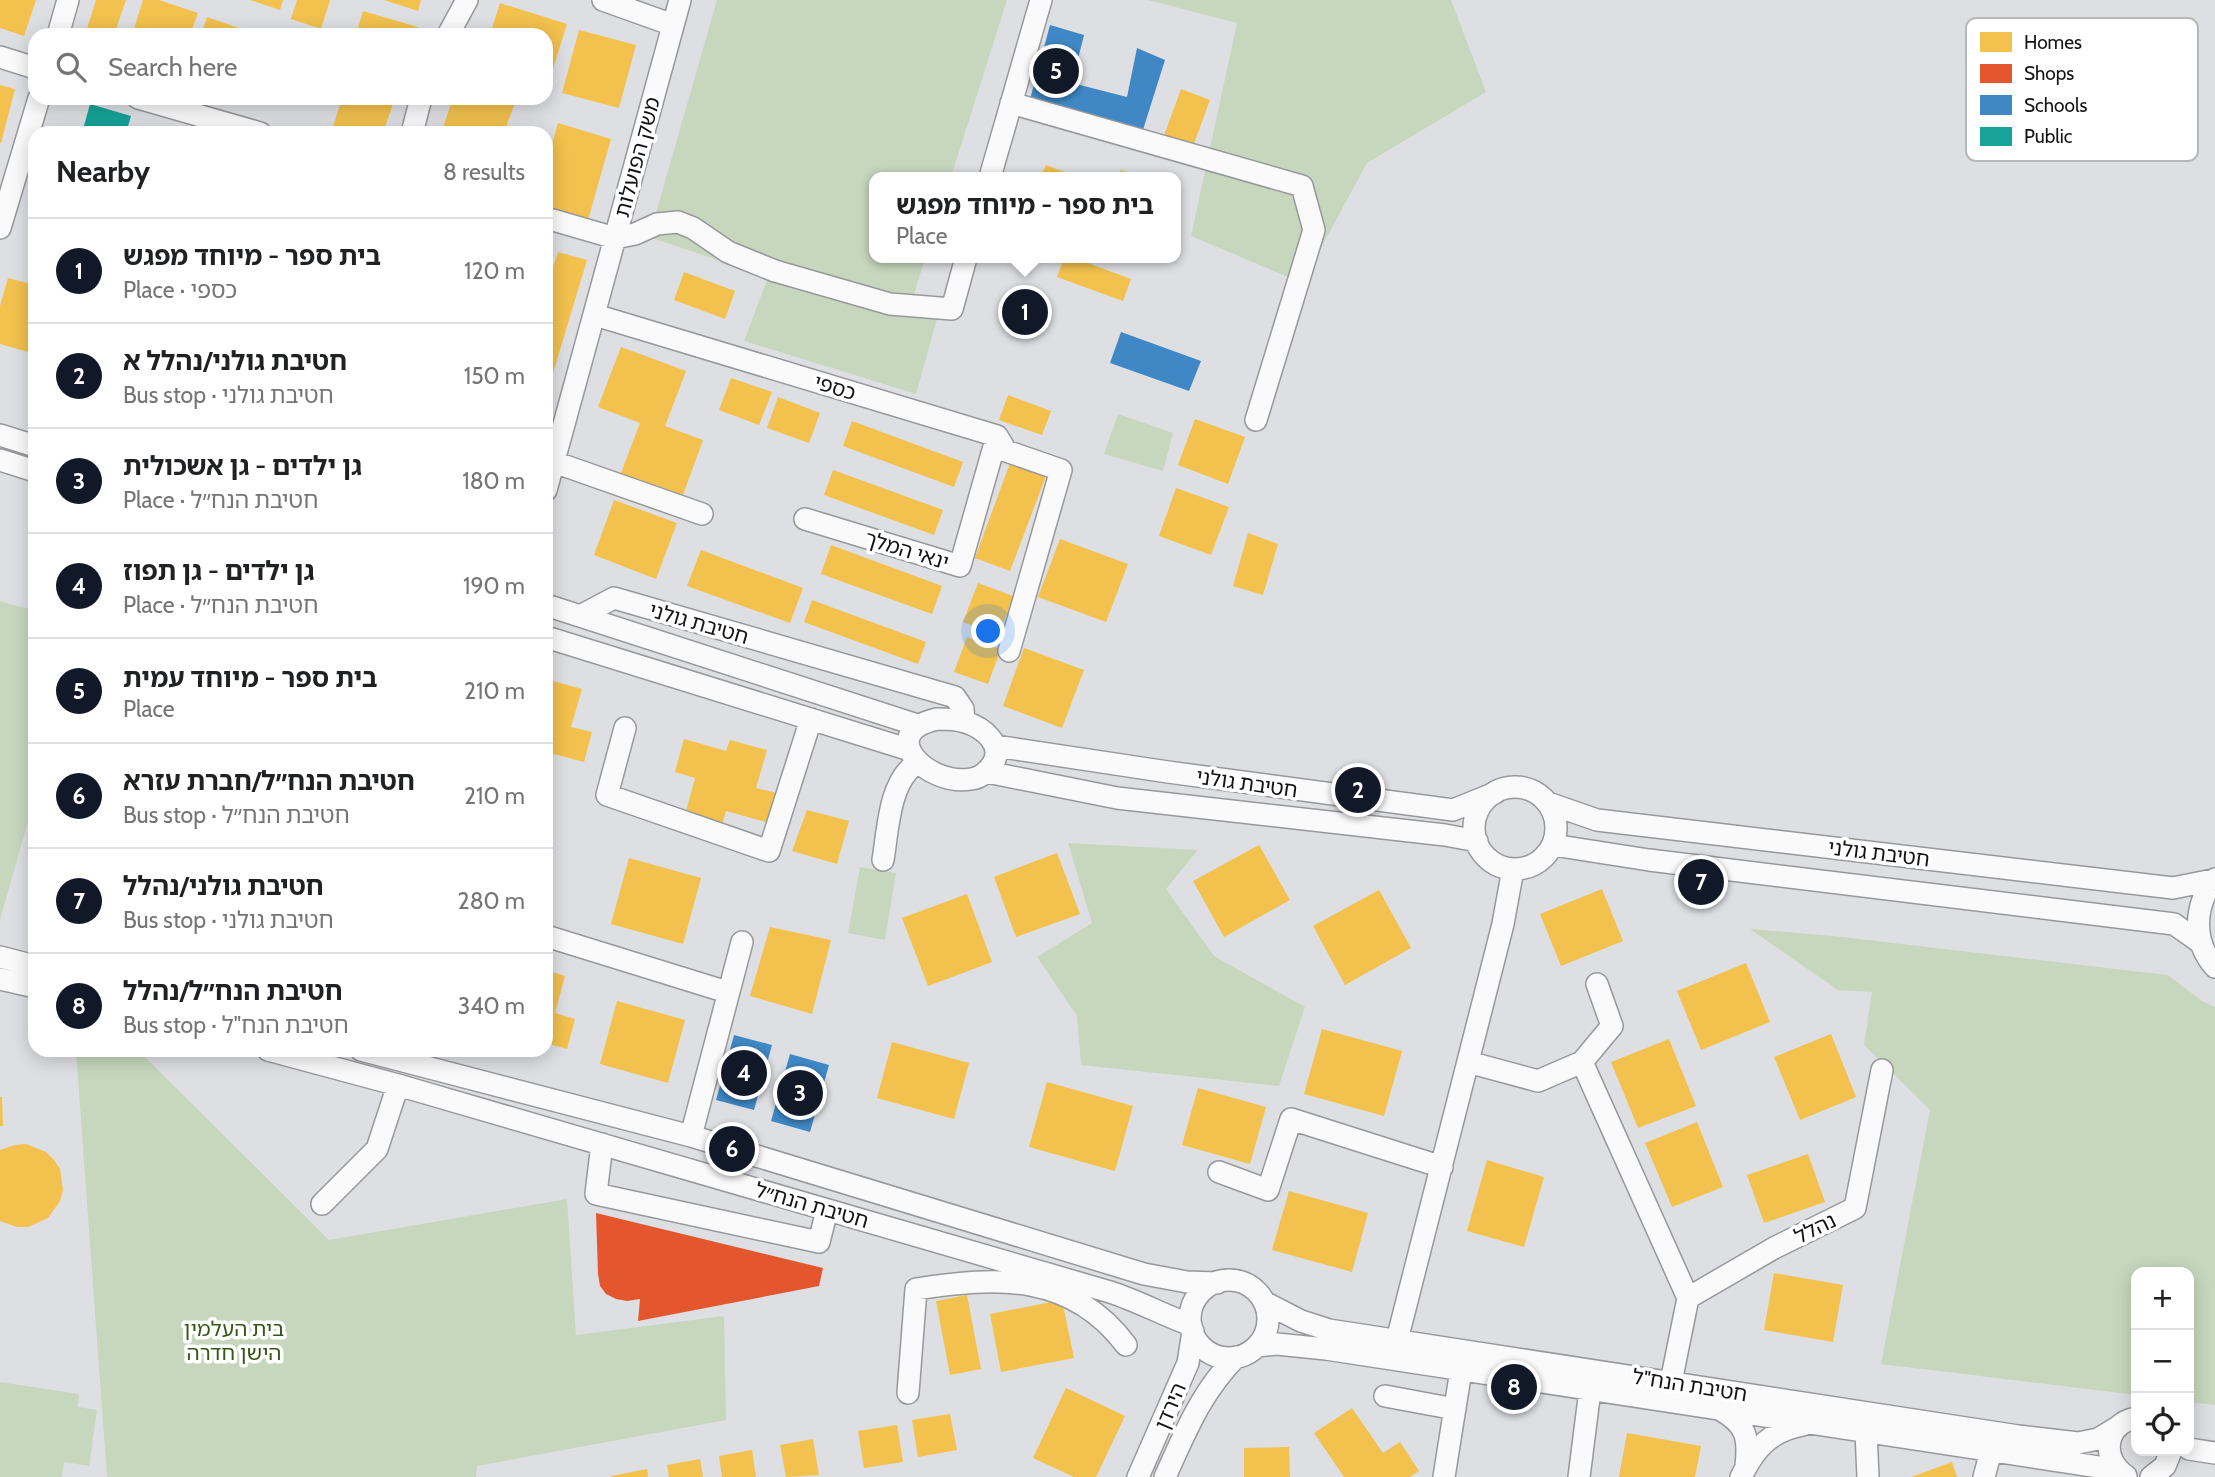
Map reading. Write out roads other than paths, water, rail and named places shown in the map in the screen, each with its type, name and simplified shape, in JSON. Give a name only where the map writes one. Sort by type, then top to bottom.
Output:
[{"type":"street","points":[[60,28],[68,0]]},
{"type":"street","points":[[452,28],[467,0]]},
{"type":"street","points":[[603,0],[673,25]]},
{"type":"street","name":"משק הפועלות","points":[[595,315],[680,0]]},
{"type":"street","points":[[991,172],[1041,0]]},
{"type":"street","points":[[0,57],[28,66]]},
{"type":"street","points":[[1011,103],[1302,186],[1314,230],[1256,420]]},
{"type":"street","points":[[31,126],[37,105]]},
{"type":"street","points":[[162,105],[236,126]]},
{"type":"street","points":[[414,126],[419,105]]},
{"type":"street","points":[[0,228],[28,135]]},
{"type":"street","points":[[553,220],[615,238],[657,225],[678,222],[728,252],[775,271],[890,304],[952,309],[965,263]]},
{"type":"street","points":[[553,466],[595,315]]},
{"type":"street","name":"כספי","points":[[595,315],[998,436],[1006,451],[1061,470],[1009,651]]},
{"type":"street","points":[[0,435],[28,444]]},
{"type":"street","name":"ינאי המלך","points":[[805,519],[960,566],[998,436]]},
{"type":"street","points":[[0,460],[28,469]]},
{"type":"street","points":[[554,462],[702,514]]},
{"type":"street","name":"חטיבת גולני","points":[[582,615],[614,598],[955,697],[963,709],[964,721]]},
{"type":"street","name":"חטיבת גולני","points":[[553,607],[917,725]]},
{"type":"street","points":[[553,640],[811,719],[913,756],[932,773],[958,780],[972,779],[987,772],[995,760],[996,746],[989,736],[964,721],[937,719],[917,725],[909,737],[913,756],[910,767],[893,797],[883,860]]},
{"type":"street","points":[[625,729],[607,795],[769,852],[811,719]]},
{"type":"street","name":"חטיבת גולני","points":[[996,746],[1453,810],[1495,793]]},
{"type":"street","name":"חטיבת גולני","points":[[987,772],[1117,798],[1445,835],[1477,841]]},
{"type":"street","points":[[1517,788],[1529,790],[1548,803],[1556,823],[1556,835],[1546,856],[1537,863],[1525,868],[1501,867],[1490,861],[1482,852],[1475,832],[1477,814],[1481,805],[1495,793],[1517,788]]},
{"type":"street","name":"חטיבת גולני","points":[[1548,803],[1597,820],[2173,888],[2214,879]]},
{"type":"street","name":"חטיבת גולני","points":[[1553,845],[1649,860],[2174,924],[2201,943]]},
{"type":"street","points":[[1396,1340],[1503,923],[1513,869]]},
{"type":"street","points":[[2214,879],[2200,906],[2198,929],[2201,943],[2215,967]]},
{"type":"street","points":[[553,938],[727,992]]},
{"type":"street","points":[[691,1136],[742,942]]},
{"type":"street","points":[[0,957],[28,964]]},
{"type":"street","points":[[0,979],[28,985]]},
{"type":"street","points":[[1468,1062],[1538,1081],[1582,1062],[1612,1026],[1597,984]]},
{"type":"street","name":"חטיבת הנח״ל","points":[[294,1057],[827,1210],[1040,1279],[1133,1299],[1192,1328]]},
{"type":"street","name":"חטיבת הנח״ל","points":[[388,1057],[691,1136],[1144,1274],[1187,1282],[1217,1283]]},
{"type":"street","points":[[1582,1062],[1688,1298],[1671,1382]]},
{"type":"street","name":"נהלל","points":[[1688,1298],[1774,1248],[1855,1208],[1882,1070]]},
{"type":"street","points":[[322,1205],[377,1149],[397,1085]]},
{"type":"street","points":[[1219,1172],[1268,1190],[1291,1119],[1442,1167]]},
{"type":"street","points":[[601,1144],[596,1194],[819,1242],[827,1210]]},
{"type":"street","points":[[908,1392],[916,1289],[978,1281],[1040,1279],[1087,1306],[1115,1330],[1126,1345]]},
{"type":"street","points":[[1229,1281],[1242,1283],[1257,1292],[1264,1301],[1268,1325],[1264,1337],[1247,1353],[1236,1357],[1223,1357],[1206,1350],[1198,1342],[1192,1328],[1191,1313],[1198,1296],[1206,1288],[1229,1281]]},
{"type":"street","name":"חטיבת הנח\"ל","points":[[1264,1301],[1301,1321],[1329,1331],[2064,1443],[2098,1439],[2127,1422]]},
{"type":"street","name":"הירדן","points":[[1139,1477],[1188,1363],[1192,1328]]},
{"type":"street","name":"חטיבת הנח\"ל","points":[[1257,1346],[1300,1346],[1991,1451],[2124,1474]]},
{"type":"street","name":"הירדן","points":[[1165,1477],[1195,1412],[1217,1376],[1236,1357]]},
{"type":"street","points":[[1444,1477],[1461,1370]]},
{"type":"street","points":[[1579,1477],[1590,1390]]},
{"type":"street","points":[[1385,1396],[1455,1409]]},
{"type":"street","points":[[1720,1410],[1733,1417],[1746,1436],[1748,1449],[1743,1472]]},
{"type":"street","points":[[2124,1474],[2113,1462],[2109,1448],[2113,1434],[2127,1422]]},
{"type":"street","points":[[1743,1472],[1760,1447],[1772,1436],[1786,1428],[1812,1424]]},
{"type":"street","points":[[1866,1432],[1868,1477]]},
{"type":"street","points":[[2194,1450],[2215,1453]]},
{"type":"street","points":[[1984,1477],[1991,1451]]},
{"type":"street","points":[[2160,1477],[2170,1456]]},
{"type":"place","name":"בית ספר - מיוחד עמית","points":[[1056,71]]},
{"type":"place","name":"בית ספר - מיוחד מפגש","points":[[1025,312]]},
{"type":"place","name":"חטיבת גולני/נהלל א","points":[[1358,790]]},
{"type":"place","name":"חטיבת גולני/נהלל","points":[[1701,882]]},
{"type":"place","name":"גן ילדים - גן תפוז","points":[[744,1073]]},
{"type":"place","name":"גן ילדים - גן אשכולית","points":[[800,1093]]},
{"type":"place","name":"חטיבת הנח״ל/חברת עזרא","points":[[732,1149]]},
{"type":"place","name":"חטיבת הנח״ל/נהלל","points":[[1514,1387]]},
{"type":"park label","name":"בית העלמין הישן חדרה","points":[[234,1340]]}]
